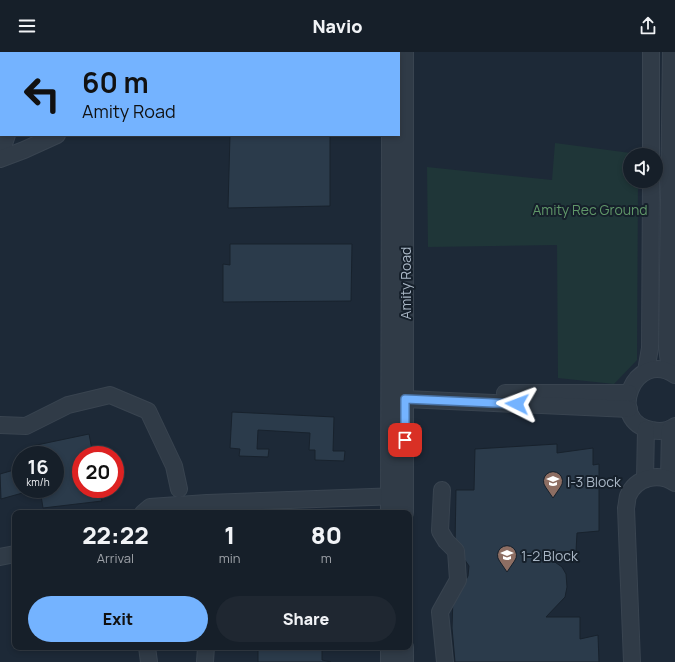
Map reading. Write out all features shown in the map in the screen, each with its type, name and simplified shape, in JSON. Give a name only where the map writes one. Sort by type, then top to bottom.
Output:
[{"type":"street","name":"Amity Road","points":[[390,510],[397,496],[405,395],[405,52]]},
{"type":"street","points":[[651,52],[651,148]]},
{"type":"street","points":[[632,662],[626,508],[628,496],[635,486],[645,479],[656,476],[672,481],[672,427],[659,432],[646,429],[636,423],[629,401],[629,388],[636,379],[646,372],[658,369],[672,373],[668,339],[671,52]]},
{"type":"street","points":[[0,157],[24,150],[55,136]]},
{"type":"street","name":"Amity Road","points":[[390,136],[397,496],[404,510]]},
{"type":"street","points":[[0,157],[7,137]]},
{"type":"street","points":[[646,372],[650,348],[651,188]]},
{"type":"street","points":[[0,425],[26,426],[68,405],[110,395],[148,411],[174,466],[178,489]]},
{"type":"street","points":[[405,395],[629,401]]},
{"type":"street","points":[[645,479],[646,429]]},
{"type":"street","points":[[442,490],[440,531],[446,541],[456,550],[458,580],[440,612],[445,662]]},
{"type":"street","points":[[146,510],[150,507],[206,508],[397,496]]},
{"type":"street","points":[[0,557],[12,555]]},
{"type":"street","points":[[147,650],[149,662]]},
{"type":"street","points":[[206,650],[206,662]]},
{"type":"street","points":[[389,650],[389,662]]},
{"type":"street","points":[[405,650],[405,662]]},
{"type":"green space","name":"Amity Rec Ground","points":[[555,143],[623,152],[623,188],[638,188],[637,360],[614,384],[558,378],[557,245],[428,247],[427,167],[552,180]]},
{"type":"building","points":[[230,136],[330,136],[330,206],[228,208]]},
{"type":"building","points":[[230,244],[352,244],[351,301],[223,302],[223,264],[230,265]]},
{"type":"building","points":[[232,412],[334,417],[333,451],[345,451],[344,461],[315,460],[315,450],[309,450],[310,433],[258,430],[257,449],[269,449],[268,457],[239,456],[240,449],[230,448]]},
{"type":"building","points":[[89,434],[91,446],[72,446],[72,498],[101,498],[102,501],[43,508],[41,498],[64,498],[64,446],[32,446]]},
{"type":"building","points":[[557,444],[557,453],[593,448],[593,465],[599,464],[599,531],[577,533],[576,551],[544,553],[544,558],[549,558],[562,567],[566,574],[567,587],[565,597],[546,617],[580,617],[580,639],[598,635],[599,662],[455,662],[452,628],[453,597],[461,589],[468,576],[469,566],[455,546],[456,490],[474,490],[475,449]]},
{"type":"building","points":[[12,471],[12,496],[1,499],[0,474]]},
{"type":"building","points":[[258,650],[322,650],[322,660],[331,662],[258,662]]},
{"type":"place","name":"I-3 Block","points":[[553,498]]},
{"type":"place","name":"1-2 Block","points":[[507,572]]},
{"type":"route","points":[[405,440],[405,399],[517,404]]}]
